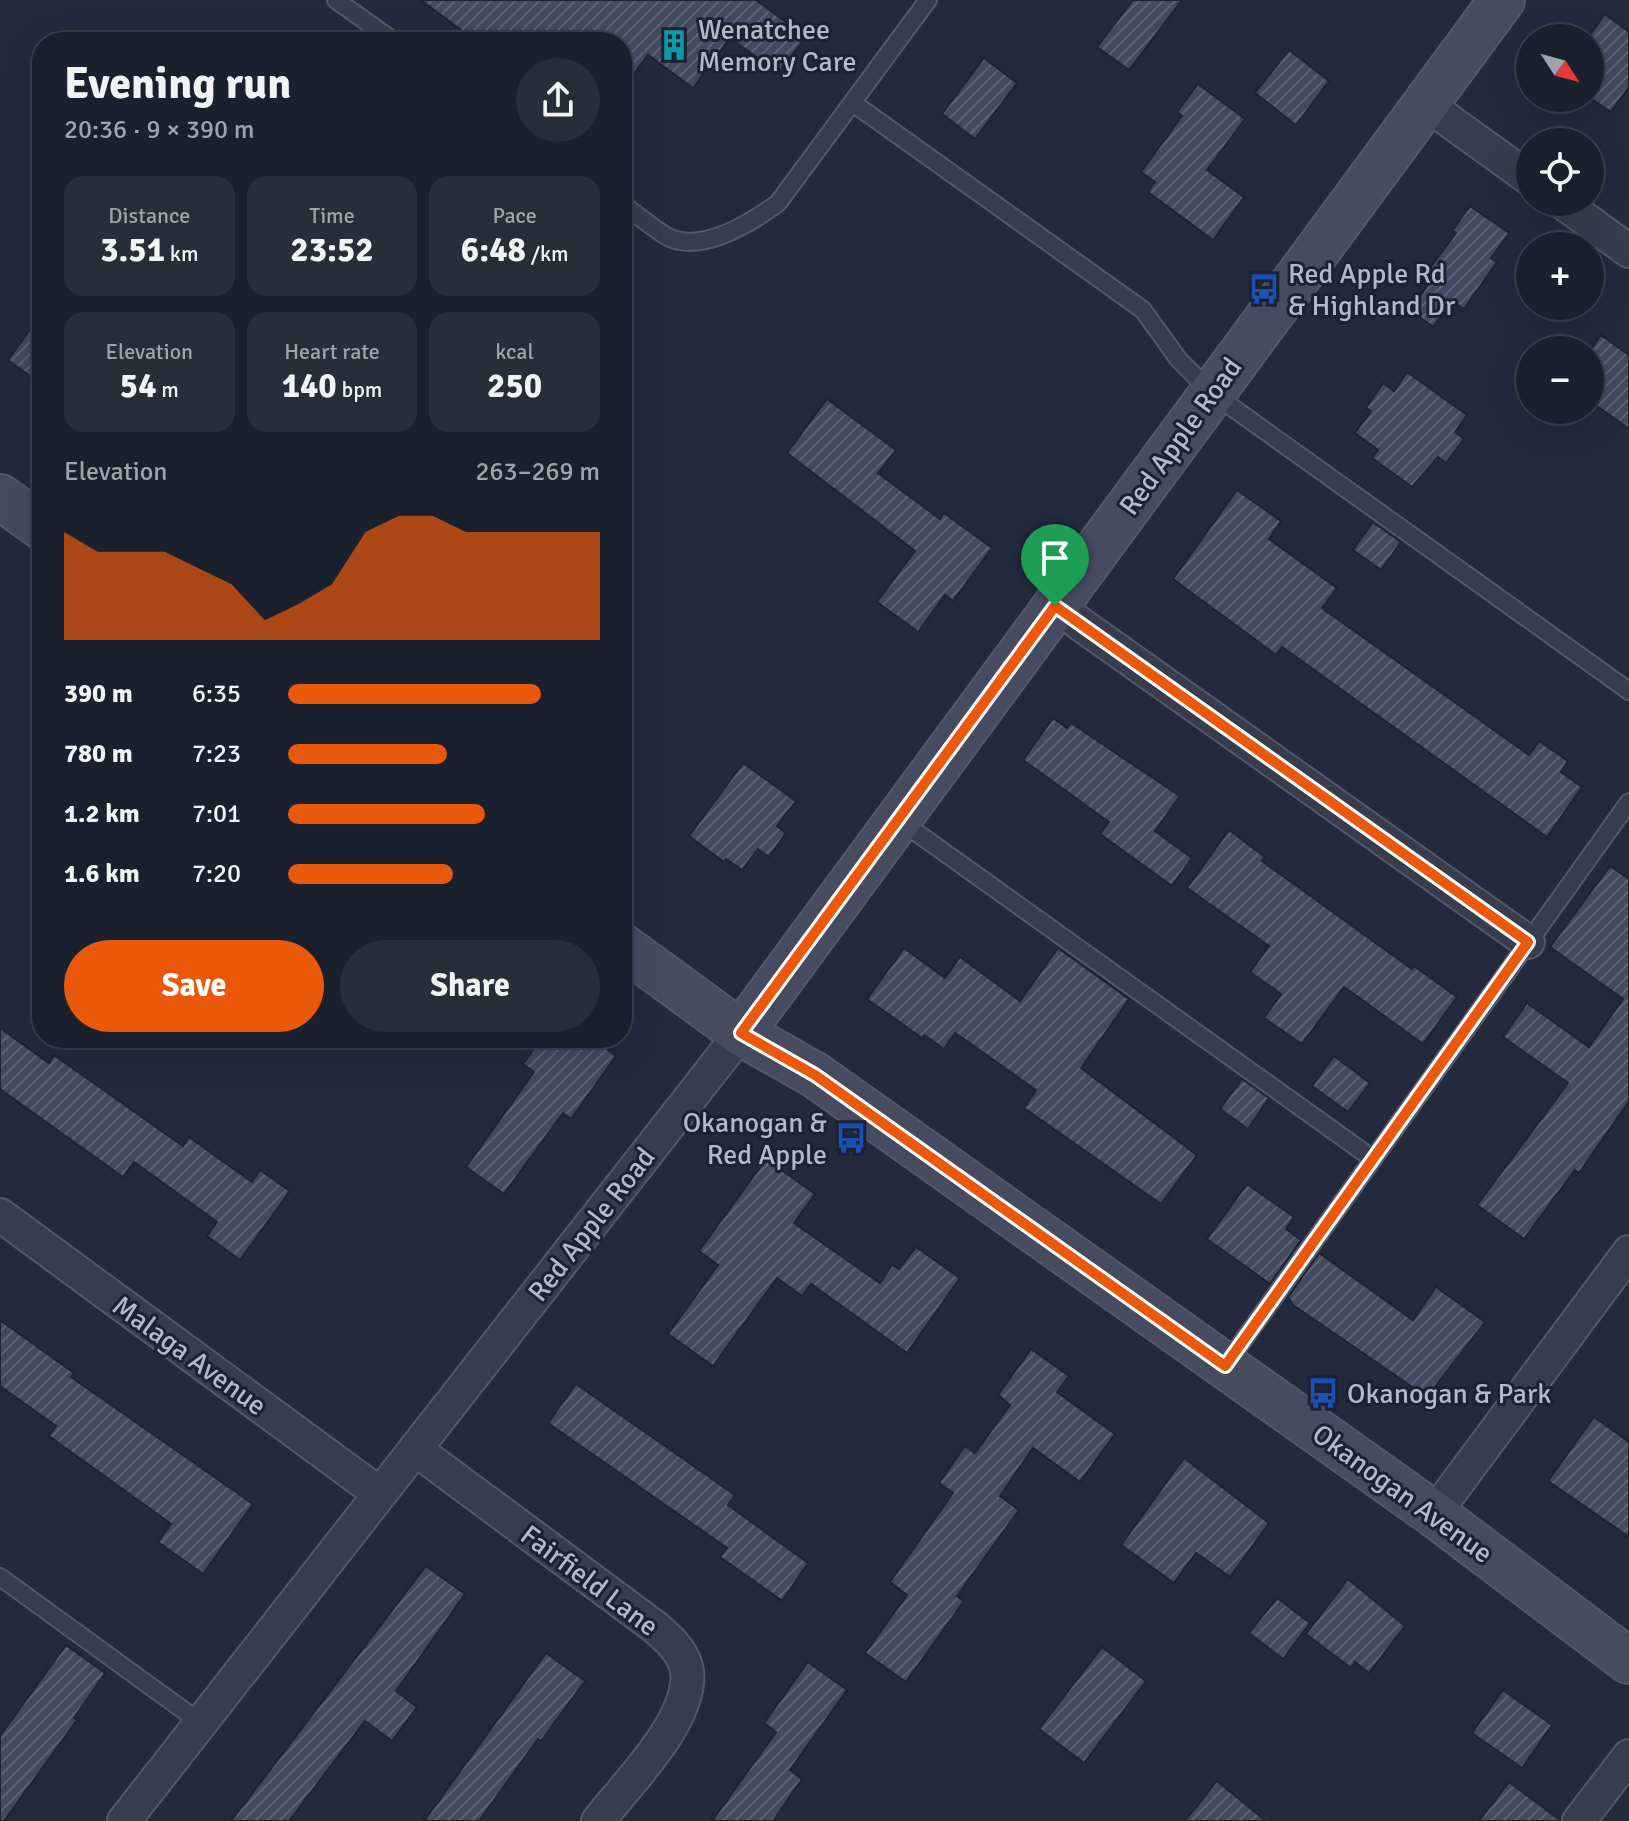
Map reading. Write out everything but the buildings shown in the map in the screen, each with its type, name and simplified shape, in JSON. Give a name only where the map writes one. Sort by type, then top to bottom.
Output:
[{"type":"street","name":"Red Apple Road","points":[[124,1821],[741,1033],[1502,0]]},
{"type":"street","points":[[1426,104],[1516,169]]},
{"type":"street","points":[[1581,216],[1629,251]]},
{"type":"street","points":[[0,497],[32,520]]},
{"type":"street","points":[[1055,606],[1528,942]]},
{"type":"street","name":"Okanogan Avenue","points":[[632,953],[741,1033],[815,1075],[1434,1514],[1629,1661]]},
{"type":"street","name":"Malaga Avenue","points":[[0,1215],[380,1494]]},
{"type":"street","points":[[1434,1514],[1629,1252]]},
{"type":"street","name":"Fairfield Lane","points":[[415,1449],[673,1642],[687,1669],[684,1706],[598,1821]]},
{"type":"street","points":[[1579,1821],[1629,1756]]},
{"type":"lane","points":[[336,0],[381,32]]},
{"type":"lane","points":[[632,211],[671,239],[704,240],[744,227],[778,203],[928,0]]},
{"type":"lane","points":[[853,103],[1143,310],[1179,360],[1212,393],[1629,691]]},
{"type":"lane","points":[[1225,1366],[1629,802]]},
{"type":"lane","points":[[898,820],[1373,1159]]},
{"type":"lane","points":[[0,1577],[201,1723]]},
{"type":"place","name":"Wenatchee Memory Care","points":[[674,45]]},
{"type":"place","name":"Red Apple Rd & Highland Dr","points":[[1264,289]]},
{"type":"place","name":"Okanogan & Red Apple","points":[[851,1138]]},
{"type":"place","name":"Okanogan & Park","points":[[1323,1393]]},
{"type":"route","points":[[1055,606],[1528,942],[1225,1366],[815,1075],[741,1033],[1055,606]]}]
